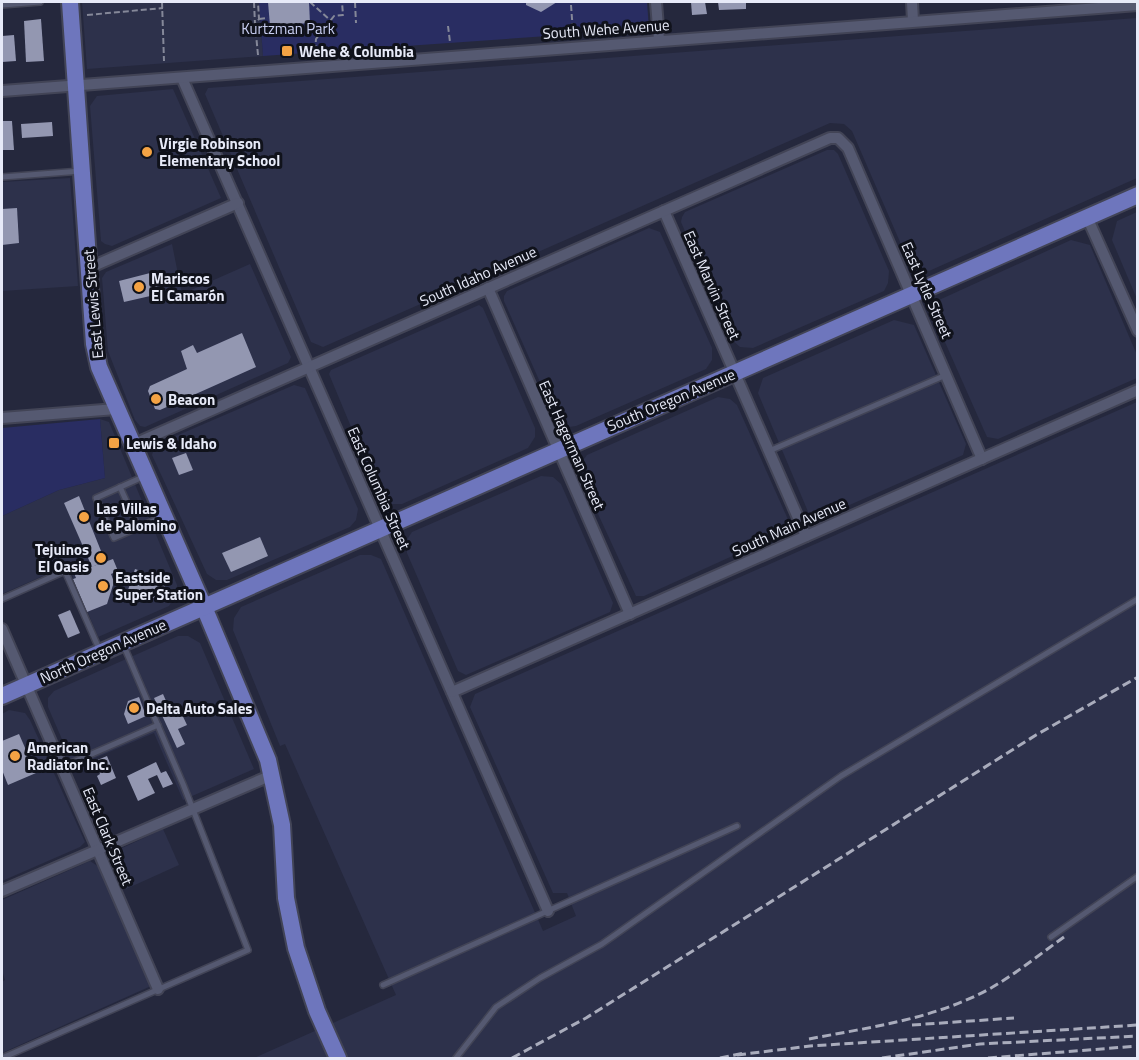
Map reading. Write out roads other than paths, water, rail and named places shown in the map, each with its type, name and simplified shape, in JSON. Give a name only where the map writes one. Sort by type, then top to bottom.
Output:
[{"type":"main road","name":"East Lewis Street","points":[[70,2],[97,357],[116,409],[238,686],[272,775],[282,825],[291,924],[304,976],[338,1059]]},
{"type":"main road","name":"South Oregon Avenue","points":[[204,607],[1137,195]]},
{"type":"main road","name":"North Oregon Avenue","points":[[2,696],[204,607]]},
{"type":"street","points":[[656,2],[659,40]]},
{"type":"street","points":[[912,2],[914,21]]},
{"type":"street","name":"South Wehe Avenue","points":[[2,91],[1137,5]]},
{"type":"street","name":"East Columbia Street","points":[[182,78],[548,911]]},
{"type":"street","name":"South Idaho Avenue","points":[[132,445],[822,140],[838,138]]},
{"type":"street","name":"East Lytle Street","points":[[838,138],[848,148],[982,459]]},
{"type":"street","points":[[89,268],[238,204]]},
{"type":"street","name":"East Marvin Street","points":[[664,211],[806,536]]},
{"type":"street","points":[[1087,217],[1137,331]]},
{"type":"street","name":"East Hagerman Street","points":[[488,288],[630,614]]},
{"type":"street","name":"South Main Avenue","points":[[452,692],[1137,390]]},
{"type":"street","points":[[2,418],[116,409]]},
{"type":"street","name":"East Clark Street","points":[[2,628],[158,989]]},
{"type":"street","points":[[2,891],[97,848],[272,775]]},
{"type":"lane","points":[[2,5],[40,2]]},
{"type":"lane","points":[[2,177],[82,171]]},
{"type":"lane","points":[[769,451],[947,374]]},
{"type":"lane","points":[[146,476],[96,498],[114,538],[164,516]]},
{"type":"lane","points":[[120,487],[138,527]]},
{"type":"lane","points":[[2,599],[65,571],[100,652]]},
{"type":"lane","points":[[456,1059],[496,1007],[602,944],[841,776],[1137,599]]},
{"type":"lane","points":[[2,1058],[248,950],[192,808],[122,642]]},
{"type":"lane","points":[[62,767],[158,725]]},
{"type":"lane","points":[[383,985],[737,826]]},
{"type":"lane","points":[[1051,937],[1137,876]]},
{"type":"railway","points":[[512,1058],[586,1018],[1036,735],[1138,677]]},
{"type":"railway","points":[[809,1039],[902,1021],[970,999],[1010,976],[1064,937]]},
{"type":"railway","points":[[912,1025],[1014,1018]]},
{"type":"railway","points":[[737,1055],[810,1046],[1138,1025]]},
{"type":"railway","points":[[882,1058],[980,1044],[1138,1036]]},
{"type":"railway","points":[[988,1058],[1138,1046]]},
{"type":"railway","points":[[720,1058],[744,1053]]},
{"type":"place","name":"Wehe & Columbia","points":[[287,51]]},
{"type":"place","name":"Virgie Robinson Elementary School","points":[[147,152]]},
{"type":"place","name":"Mariscos El Camarón","points":[[139,287]]},
{"type":"place","name":"Beacon","points":[[156,399]]},
{"type":"place","name":"Lewis & Idaho","points":[[114,443]]},
{"type":"place","name":"Las Villas de Palomino","points":[[84,517]]},
{"type":"place","name":"Tejuinos El Oasis","points":[[101,558]]},
{"type":"place","name":"Eastside Super Station","points":[[103,586]]},
{"type":"place","name":"Delta Auto Sales","points":[[134,708]]},
{"type":"place","name":"American Radiator Inc.","points":[[15,756]]},
{"type":"park label","name":"Kurtzman Park","points":[[288,28]]}]
